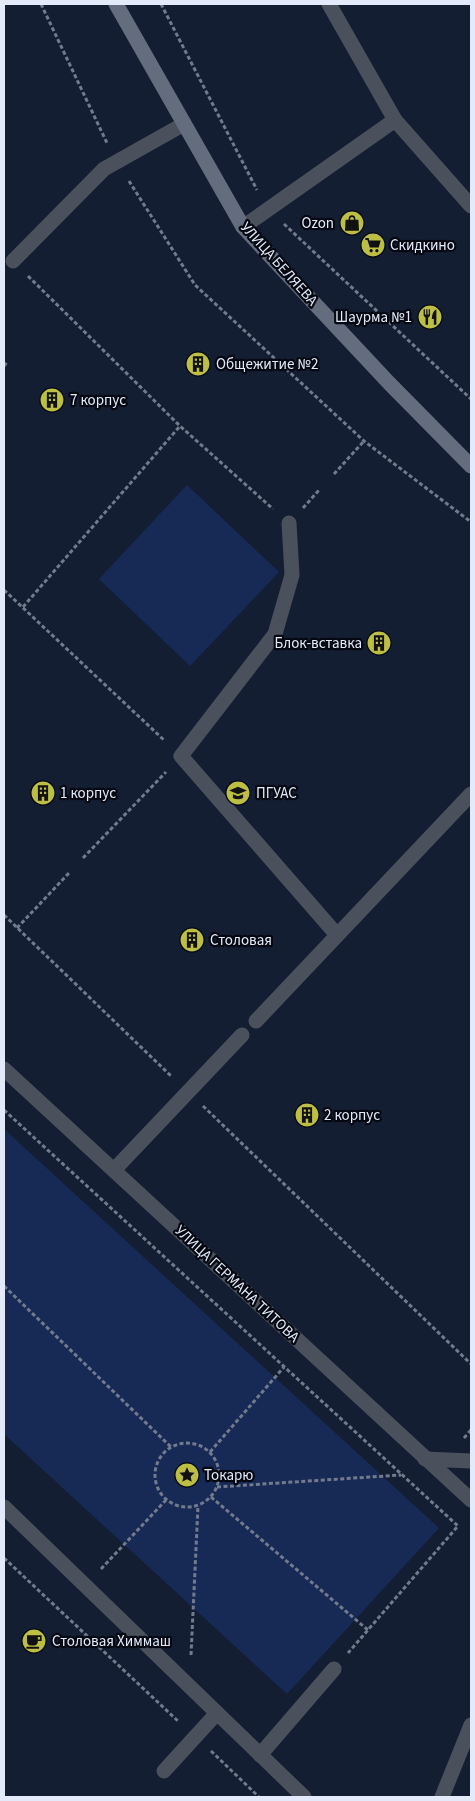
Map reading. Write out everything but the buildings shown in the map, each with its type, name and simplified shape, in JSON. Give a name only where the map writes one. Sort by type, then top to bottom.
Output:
[{"type":"main road","name":"УЛИЦА БЕЛЯЕВА","points":[[116,4],[243,227],[389,383],[471,466]]},
{"type":"street","points":[[329,4],[395,120],[471,206]]},
{"type":"street","points":[[243,227],[395,120]]},
{"type":"street","points":[[13,260],[104,169],[184,124]]},
{"type":"street","points":[[289,523],[292,575],[276,634],[181,756],[337,935]]},
{"type":"street","points":[[256,1021],[471,794]]},
{"type":"street","points":[[114,1170],[242,1035]]},
{"type":"street","name":"УЛИЦА ГЕРМАНА ТИТОВА","points":[[4,1069],[471,1500]]},
{"type":"street","points":[[426,1459],[471,1461]]},
{"type":"street","points":[[4,1507],[304,1797]]},
{"type":"street","points":[[260,1754],[334,1669]]},
{"type":"street","points":[[164,1771],[217,1713]]},
{"type":"street","points":[[442,1797],[471,1725]]},
{"type":"path","points":[[41,4],[116,161],[195,285],[364,441],[471,522]]},
{"type":"path","points":[[13,260],[180,426],[289,523]]},
{"type":"path","points":[[4,366],[7,362]]},
{"type":"path","points":[[23,606],[180,426]]},
{"type":"path","points":[[334,474],[364,441]]},
{"type":"path","points":[[4,590],[181,756],[84,858]]},
{"type":"path","points":[[17,928],[69,873]]},
{"type":"path","points":[[4,915],[471,1364]]},
{"type":"path","points":[[4,1110],[458,1526],[334,1669]]},
{"type":"path","points":[[4,1286],[171,1447]]},
{"type":"path","points":[[210,1452],[284,1367]]},
{"type":"path","points":[[184,1443],[198,1445],[210,1452],[217,1462],[219,1475],[217,1487],[211,1497],[198,1506],[187,1508],[176,1506],[166,1500],[157,1487],[154,1472],[160,1458],[171,1447],[184,1443]]},
{"type":"path","points":[[217,1487],[402,1475]]},
{"type":"path","points":[[211,1497],[368,1630]]},
{"type":"path","points":[[85,1586],[166,1500]]},
{"type":"path","points":[[189,1686],[198,1506]]},
{"type":"path","points":[[4,1558],[260,1797]]},
{"type":"shaded area","points":[[187,485],[279,572],[190,666],[99,579]]},
{"type":"shaded area","points":[[4,1129],[439,1528],[287,1694],[4,1434]]},
{"type":"place","name":"Ozon","points":[[352,223]]},
{"type":"place","name":"Скидкино","points":[[373,245]]},
{"type":"place","name":"Шаурма №1","points":[[430,317]]},
{"type":"place","name":"Общежитие №2","points":[[198,364]]},
{"type":"place","name":"7 корпус","points":[[52,400]]},
{"type":"place","name":"Блок-вставка","points":[[379,643]]},
{"type":"place","name":"1 корпус","points":[[43,793]]},
{"type":"place","name":"ПГУАС","points":[[238,793]]},
{"type":"place","name":"Столовая","points":[[192,940]]},
{"type":"place","name":"2 корпус","points":[[307,1115]]},
{"type":"place","name":"Токарю","points":[[187,1475]]},
{"type":"place","name":"Столовая Химмаш","points":[[34,1641]]}]
